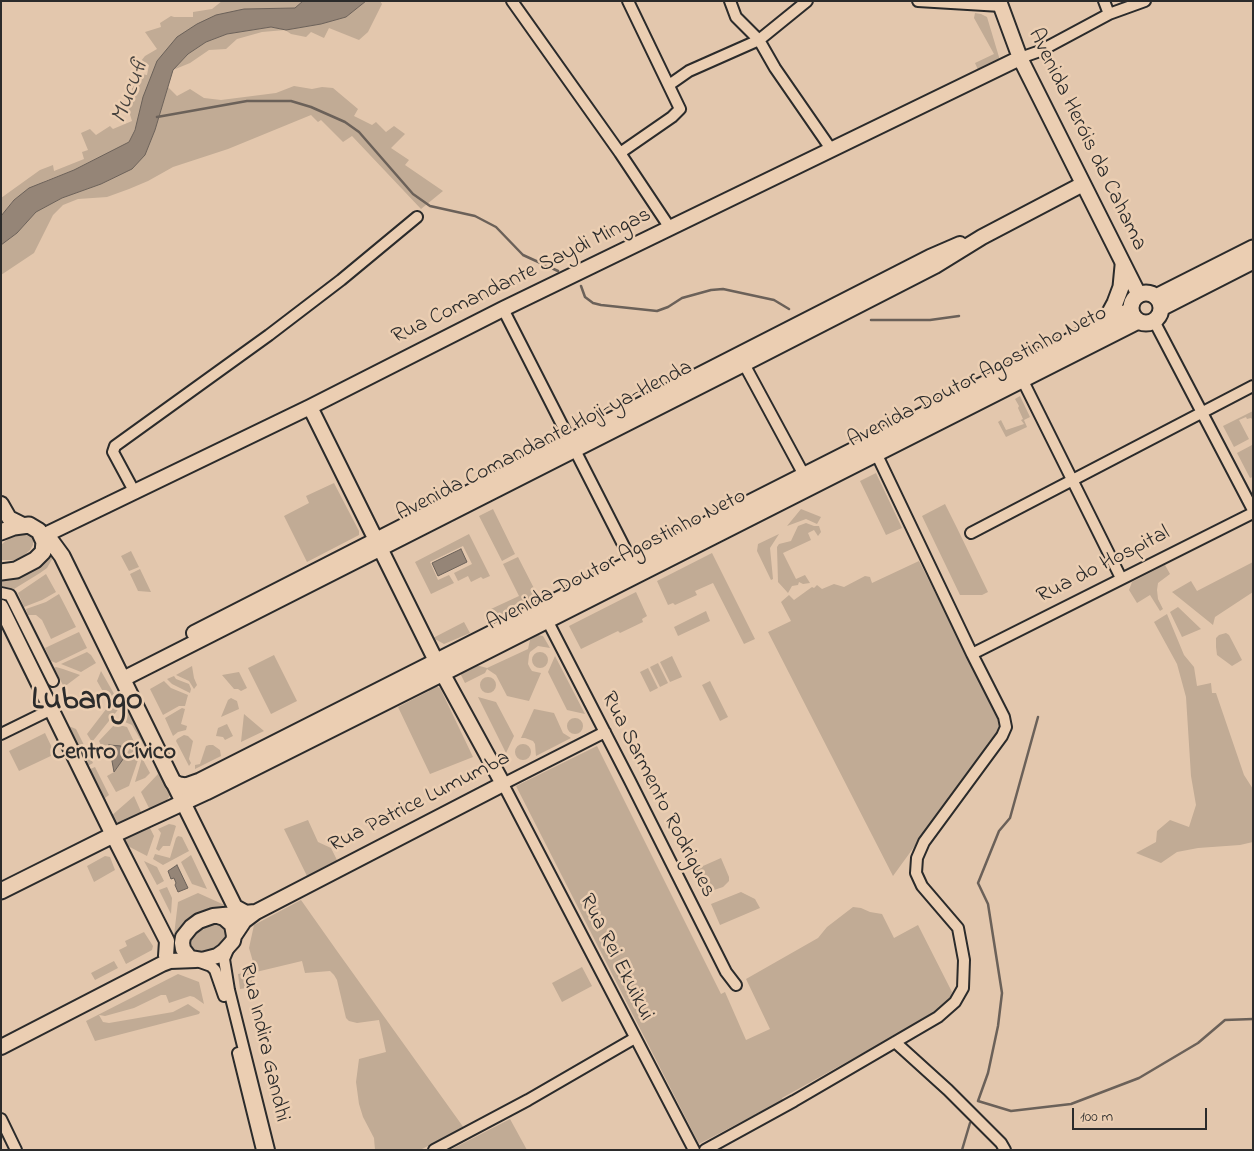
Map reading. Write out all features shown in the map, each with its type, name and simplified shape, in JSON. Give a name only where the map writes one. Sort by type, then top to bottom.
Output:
[{"type":"main road","points":[[1157,309],[1147,293],[1139,295],[1133,301],[1134,315],[1146,323],[1157,309],[1253,248]]},
{"type":"main road","points":[[1157,309],[1253,261]]},
{"type":"main road","points":[[1091,330],[1108,316],[1115,303],[1121,286],[1123,266]]},
{"type":"main road","name":"Avenida Doutor Agostinho Neto","points":[[173,782],[186,786],[200,781],[439,667],[547,620],[635,568],[804,475],[1091,330],[1134,315]]},
{"type":"main road","name":"Avenida Doutor Agostinho Neto","points":[[1,891],[113,835],[184,803],[439,667],[635,568],[876,453],[1022,379],[1134,315]]},
{"type":"main road","points":[[1,532],[14,527],[34,527],[51,541],[62,556],[173,782]]},
{"type":"main road","points":[[1,572],[16,570],[39,557],[44,547],[43,536]]},
{"type":"street","points":[[512,1],[620,153],[670,228]]},
{"type":"street","points":[[620,153],[678,112],[680,106],[628,1]]},
{"type":"street","points":[[730,1],[736,17],[759,40],[775,68],[831,149]]},
{"type":"street","points":[[669,85],[689,71],[759,40],[806,1]]},
{"type":"street","points":[[918,1],[1000,3]]},
{"type":"street","points":[[1104,1],[1109,14]]},
{"type":"street","points":[[1020,58],[1040,51],[1109,14],[1145,1]]},
{"type":"street","name":"Avenida Heróis da Cahama","points":[[1000,3],[1020,58],[1139,295]]},
{"type":"street","name":"Rua Comandante Saydi Mingas","points":[[43,536],[310,407],[503,309],[1020,58]]},
{"type":"street","name":"Avenida Comandante Hoji-ya-Henda","points":[[573,446],[744,364],[942,262],[982,237],[1083,184]]},
{"type":"street","points":[[134,491],[113,452],[115,446],[312,302],[417,216]]},
{"type":"street","name":"Avenida Comandante Hoji-ya-Henda","points":[[121,675],[573,446],[922,261],[945,250],[982,237]]},
{"type":"street","points":[[503,309],[635,568]]},
{"type":"street","points":[[1157,309],[1202,413],[1253,511]]},
{"type":"street","points":[[744,364],[804,475]]},
{"type":"street","points":[[1022,379],[1121,578]]},
{"type":"street","points":[[971,533],[1253,386]]},
{"type":"street","points":[[310,407],[439,667],[503,784]]},
{"type":"street","points":[[705,1150],[794,1101],[938,1017],[955,1002],[963,988],[964,960],[958,928],[922,886],[916,873],[917,858],[924,842],[1002,736],[1006,727],[1004,717],[876,453]]},
{"type":"street","points":[[1,504],[9,518],[23,526]]},
{"type":"street","name":"Rua do Hospital","points":[[972,654],[1253,511]]},
{"type":"street","points":[[1,594],[10,596],[52,681],[43,678],[1,594]]},
{"type":"street","points":[[1,607],[167,941],[166,956]]},
{"type":"street","name":"Rua Sarmento Rodrigues","points":[[547,620],[726,972],[736,985]]},
{"type":"street","points":[[1,734],[52,709]]},
{"type":"street","name":"Rua Patrice Lumumba","points":[[218,916],[251,912],[605,732]]},
{"type":"street","points":[[173,782],[235,907],[251,912]]},
{"type":"street","name":"Rua Rei Ekuikui","points":[[503,784],[694,1150]]},
{"type":"street","name":"Rua Patrice Lumumba","points":[[232,941],[251,912]]},
{"type":"street","points":[[1,1046],[170,961],[202,960],[217,956],[232,941],[232,925],[228,921],[218,916],[206,918],[190,927],[183,937],[182,943],[186,954],[196,960]]},
{"type":"street","points":[[167,941],[182,943]]},
{"type":"street","name":"Rua Indira Gandhi","points":[[232,941],[224,959],[226,974],[269,1150]]},
{"type":"street","points":[[141,975],[182,943]]},
{"type":"street","name":"Rua Indira Gandhi","points":[[196,960],[211,966],[218,976],[262,1150]]},
{"type":"street","points":[[434,1150],[528,1100],[635,1038]]},
{"type":"street","points":[[895,1042],[948,1090],[1001,1143],[1005,1150]]},
{"type":"street","points":[[1,1119],[16,1150]]},
{"type":"shaded area","points":[[222,1],[303,1],[295,8],[244,9],[197,24],[138,122],[129,142],[74,170],[45,181],[14,200],[1,216],[1,198],[40,170],[53,165],[54,171],[84,159],[82,152],[88,150],[81,133],[90,129],[96,135],[110,126],[113,129],[132,121],[127,105],[132,104],[131,99],[135,98],[132,86],[138,85],[135,73],[147,75],[149,65],[141,61],[145,56],[157,49],[145,32],[161,27],[160,23],[171,16],[193,17],[193,12],[212,9]]},
{"type":"shaded area","points":[[303,1],[366,1],[346,17],[321,24],[286,30],[271,27],[227,34],[206,42],[188,54],[173,70],[155,130],[145,155],[132,169],[101,184],[62,198],[36,212],[17,233],[1,245],[1,216],[14,200],[29,188],[74,170],[129,142],[135,130],[143,97],[157,61],[177,37],[216,15],[244,9],[295,8]]},
{"type":"shaded area","points":[[366,1],[380,1],[382,4],[368,32],[359,40],[329,28],[324,38],[311,32],[306,37],[291,34],[285,30],[262,32],[237,39],[226,49],[209,50],[190,63],[173,70],[188,54],[206,42],[227,34],[271,27],[286,30],[321,24],[346,17]]},
{"type":"shaded area","points":[[975,13],[987,17],[999,57],[999,61],[995,64],[979,72],[975,63],[994,54],[974,18]]},
{"type":"shaded area","points":[[294,86],[312,89],[322,87],[333,88],[358,109],[354,116],[372,125],[376,122],[386,132],[394,126],[405,134],[391,148],[409,160],[405,165],[443,191],[421,209],[352,136],[343,142],[321,120],[318,122],[311,115],[228,149],[173,167],[148,181],[107,197],[78,199],[63,205],[53,215],[34,253],[1,275],[1,245],[17,233],[36,212],[62,198],[101,184],[132,169],[145,155],[168,87],[177,96],[190,89],[204,98],[221,100],[276,93]]},
{"type":"shaded area","points":[[1020,396],[1030,417],[1024,420],[1027,427],[1006,437],[998,422],[1001,420],[1006,430],[1024,424],[1015,399]]},
{"type":"shaded area","points":[[1253,411],[1253,420],[1246,417],[1239,420],[1249,439],[1234,447],[1223,426]]},
{"type":"shaded area","points":[[1252,445],[1253,477],[1250,478],[1237,453]]},
{"type":"shaded area","points":[[876,473],[902,528],[886,535],[860,481]]},
{"type":"shaded area","points":[[334,483],[359,531],[359,535],[307,562],[284,516],[309,503],[306,496]]},
{"type":"shaded area","points":[[945,504],[988,592],[982,595],[960,595],[922,516]]},
{"type":"shaded area","points":[[493,509],[515,554],[502,561],[479,516]]},
{"type":"shaded area","points":[[801,509],[821,517],[817,524],[806,519],[787,526]]},
{"type":"shaded area","points":[[806,523],[819,526],[821,532],[818,536],[814,530],[808,533],[811,540],[783,553],[796,579],[805,575],[810,583],[803,584],[799,582],[798,585],[792,586],[788,593],[778,582],[777,547],[779,544],[791,541],[798,526]]},
{"type":"shaded area","points":[[21,534],[30,535],[33,539],[33,545],[30,550],[21,558],[1,560],[1,545],[9,538]]},
{"type":"shaded area","points":[[469,534],[490,576],[483,579],[481,577],[471,582],[468,576],[458,581],[454,573],[472,564],[463,546],[430,562],[438,580],[449,575],[454,583],[431,594],[415,562]]},
{"type":"shaded area","points":[[779,534],[770,548],[773,579],[771,580],[757,551],[758,544]]},
{"type":"shaded area","points":[[461,549],[467,562],[438,576],[432,563]]},
{"type":"shaded area","points":[[50,550],[55,554],[47,568],[14,589],[1,586],[1,578],[22,575],[34,569]]},
{"type":"shaded area","points":[[131,551],[139,567],[129,571],[121,556]]},
{"type":"shaded area","points":[[712,553],[755,639],[744,644],[713,583],[695,591],[697,595],[675,605],[673,603],[668,605],[657,581]]},
{"type":"shaded area","points":[[518,557],[539,598],[496,620],[491,609],[519,596],[503,564]]},
{"type":"shaded area","points":[[919,561],[996,713],[1001,727],[893,876],[768,632],[791,621],[781,602],[789,595],[794,600],[817,585],[822,589],[834,584],[844,587],[865,576],[870,577],[872,583]]},
{"type":"shaded area","points":[[1253,562],[1253,592],[1215,617],[1213,625],[1172,592],[1191,581],[1197,591]]},
{"type":"shaded area","points":[[1165,565],[1170,574],[1158,583],[1157,590],[1158,599],[1163,609],[1160,611],[1150,595],[1137,603],[1129,590],[1132,582]]},
{"type":"shaded area","points":[[140,569],[151,592],[138,591],[130,574]]},
{"type":"shaded area","points":[[46,574],[56,592],[24,607],[18,593]]},
{"type":"shaded area","points":[[636,592],[647,616],[642,619],[643,622],[620,633],[618,631],[581,649],[569,626]]},
{"type":"shaded area","points":[[59,594],[76,627],[51,639],[42,620],[36,615],[28,615],[26,609],[46,602]]},
{"type":"shaded area","points":[[1178,607],[1201,629],[1182,637],[1170,612]]},
{"type":"shaded area","points":[[706,611],[710,621],[678,636],[674,627]]},
{"type":"shaded area","points":[[1167,614],[1184,655],[1194,667],[1197,686],[1211,683],[1212,693],[1216,693],[1244,775],[1253,789],[1253,842],[1177,852],[1161,863],[1136,853],[1156,842],[1157,831],[1170,820],[1189,827],[1196,805],[1191,776],[1186,697],[1177,664],[1154,622]]},
{"type":"shaded area","points":[[464,622],[470,633],[444,644],[433,638]]},
{"type":"shaded area","points":[[79,632],[87,648],[56,663],[51,661],[45,648]]},
{"type":"shaded area","points":[[1226,633],[1229,635],[1242,660],[1232,666],[1217,655],[1216,638]]},
{"type":"shaded area","points":[[538,635],[543,636],[550,648],[538,646],[530,652],[528,664],[530,668],[532,671],[541,673],[529,701],[507,696],[496,675],[487,669],[485,673],[465,683],[460,673],[476,665],[487,668],[528,649],[530,640]]},
{"type":"shaded area","points":[[87,652],[96,663],[81,672],[61,664]]},
{"type":"shaded area","points":[[540,652],[548,660],[540,668],[532,660]]},
{"type":"shaded area","points":[[274,655],[297,701],[271,714],[248,668]]},
{"type":"shaded area","points":[[555,656],[585,714],[567,710],[548,672]]},
{"type":"shaded area","points":[[672,656],[682,677],[670,682],[660,662]]},
{"type":"shaded area","points":[[658,663],[668,683],[660,687],[650,667]]},
{"type":"shaded area","points":[[192,666],[197,685],[194,689],[189,681],[176,675]]},
{"type":"shaded area","points":[[54,668],[80,675],[64,687]]},
{"type":"shaded area","points":[[648,668],[658,688],[650,692],[640,672]]},
{"type":"shaded area","points":[[101,671],[121,706],[92,742],[87,734],[110,704],[97,681]]},
{"type":"shaded area","points":[[239,672],[247,688],[241,691],[234,689],[222,675]]},
{"type":"shaded area","points":[[174,676],[176,679],[189,684],[190,693],[172,684],[167,679]]},
{"type":"shaded area","points":[[488,677],[496,685],[488,693],[480,685]]},
{"type":"shaded area","points":[[164,681],[171,688],[188,695],[185,706],[179,706],[163,715],[150,689]]},
{"type":"shaded area","points":[[710,681],[728,717],[720,721],[702,685]]},
{"type":"shaded area","points":[[432,684],[440,688],[473,757],[430,774],[398,707],[429,691],[429,685]]},
{"type":"shaded area","points":[[478,697],[496,702],[514,736],[506,753]]},
{"type":"shaded area","points":[[231,698],[237,701],[239,709],[221,717],[228,700]]},
{"type":"shaded area","points":[[131,706],[153,754],[150,756],[132,725],[120,720]]},
{"type":"shaded area","points":[[182,708],[185,709],[181,724],[187,726],[186,730],[178,732],[173,736],[165,718]]},
{"type":"shaded area","points":[[534,709],[554,713],[563,733],[571,738],[536,756],[533,741],[521,738]]},
{"type":"shaded area","points":[[244,714],[264,731],[241,742]]},
{"type":"shaded area","points":[[575,718],[583,726],[575,734],[567,726]]},
{"type":"shaded area","points":[[115,724],[127,727],[140,754],[129,786],[116,792],[107,776],[114,772],[131,747],[101,745],[99,741]]},
{"type":"shaded area","points":[[227,724],[233,736],[225,740],[223,737],[216,736],[218,728]]},
{"type":"shaded area","points":[[66,725],[76,729],[93,763],[86,767]]},
{"type":"shaded area","points":[[45,733],[55,754],[19,771],[9,751]]},
{"type":"shaded area","points":[[184,735],[193,741],[189,759],[191,763],[189,766],[176,741]]},
{"type":"shaded area","points":[[523,744],[531,752],[523,760],[515,752]]},
{"type":"shaded area","points":[[109,745],[121,746],[126,755],[114,772]]},
{"type":"shaded area","points":[[213,745],[220,750],[221,756],[195,769],[195,765],[200,764],[206,746]]},
{"type":"shaded area","points":[[597,746],[721,994],[725,992],[746,1040],[770,1029],[746,979],[818,938],[827,927],[853,907],[882,914],[894,938],[918,925],[952,992],[948,1003],[899,1033],[782,1098],[783,1100],[699,1144],[516,786]]},
{"type":"shaded area","points":[[142,758],[150,773],[145,778],[135,782]]},
{"type":"shaded area","points":[[157,761],[171,789],[171,794],[165,803],[150,810],[141,792],[158,774],[154,764]]},
{"type":"shaded area","points":[[95,767],[109,795],[105,798],[104,802],[88,770]]},
{"type":"shaded area","points":[[134,796],[142,814],[122,823],[114,822],[110,817]]},
{"type":"shaded area","points":[[308,820],[318,842],[331,848],[337,860],[307,876],[284,829]]},
{"type":"shaded area","points":[[148,824],[154,836],[147,856],[124,844],[121,836]]},
{"type":"shaded area","points":[[169,824],[176,826],[170,846],[163,846],[159,851],[156,849],[161,833],[158,829]]},
{"type":"shaded area","points":[[178,836],[182,837],[189,851],[163,865],[153,859],[155,854],[170,858]]},
{"type":"shaded area","points":[[191,855],[207,889],[192,884],[181,862]]},
{"type":"shaded area","points":[[105,856],[110,857],[115,870],[94,882],[87,866]]},
{"type":"shaded area","points":[[721,858],[729,881],[723,887],[705,893],[694,870]]},
{"type":"shaded area","points":[[144,861],[157,867],[164,881],[157,885]]},
{"type":"shaded area","points":[[177,865],[188,888],[178,892],[174,878],[171,879],[168,871]]},
{"type":"shaded area","points":[[167,887],[172,898],[171,914],[159,890]]},
{"type":"shaded area","points":[[741,892],[755,899],[760,908],[720,925],[711,904]]},
{"type":"shaded area","points":[[198,893],[229,907],[189,920],[174,935],[178,902]]},
{"type":"shaded area","points":[[301,900],[464,1128],[420,1150],[375,1150],[374,1138],[363,1117],[359,1104],[356,1082],[359,1059],[386,1052],[379,1020],[357,1023],[346,1018],[337,980],[330,971],[305,973],[302,961],[256,972],[249,948],[254,925]]},
{"type":"shaded area","points":[[214,924],[222,925],[226,929],[226,935],[223,940],[207,951],[197,952],[192,949],[190,942],[193,936],[202,928]]},
{"type":"shaded area","points":[[144,932],[153,946],[152,950],[126,964],[119,950],[127,946],[125,941]]},
{"type":"shaded area","points":[[114,961],[118,968],[95,980],[91,973]]},
{"type":"shaded area","points":[[582,967],[592,986],[562,1002],[552,983]]},
{"type":"shaded area","points":[[250,972],[253,987],[240,989],[238,974]]},
{"type":"shaded area","points":[[178,974],[199,982],[204,1004],[190,996],[169,1003],[166,995],[161,995],[134,1008],[105,1016],[99,1015],[103,1022],[109,1023],[173,1012],[188,1004],[200,1012],[199,1014],[95,1041],[86,1021]]},
{"type":"shaded area","points":[[510,1119],[527,1150],[450,1150]]},
{"type":"waterway","points":[[157,117],[247,101],[291,101],[311,107],[345,122],[359,132],[413,194],[430,206],[475,216],[496,227],[523,255],[558,271]]},
{"type":"waterway","points":[[581,286],[585,297],[593,303],[601,305],[657,311],[668,307],[682,298],[711,290],[723,289],[774,300],[789,309]]},
{"type":"waterway","points":[[871,320],[930,320],[959,316]]},
{"type":"waterway","points":[[1038,717],[1010,818],[999,831],[978,883],[988,904],[1002,993],[998,1026],[988,1073],[978,1101],[1011,1111],[1071,1104],[1139,1078],[1198,1043],[1225,1020],[1253,1019]]},
{"type":"waterway","points":[[962,1150],[970,1123]]},
{"type":"district","name":"Lubango","points":[[87,703]]},
{"type":"district","name":"Centro Cívico","points":[[114,754]]},
{"type":"water label","name":"Mucufi","points":[[132,91]]}]
